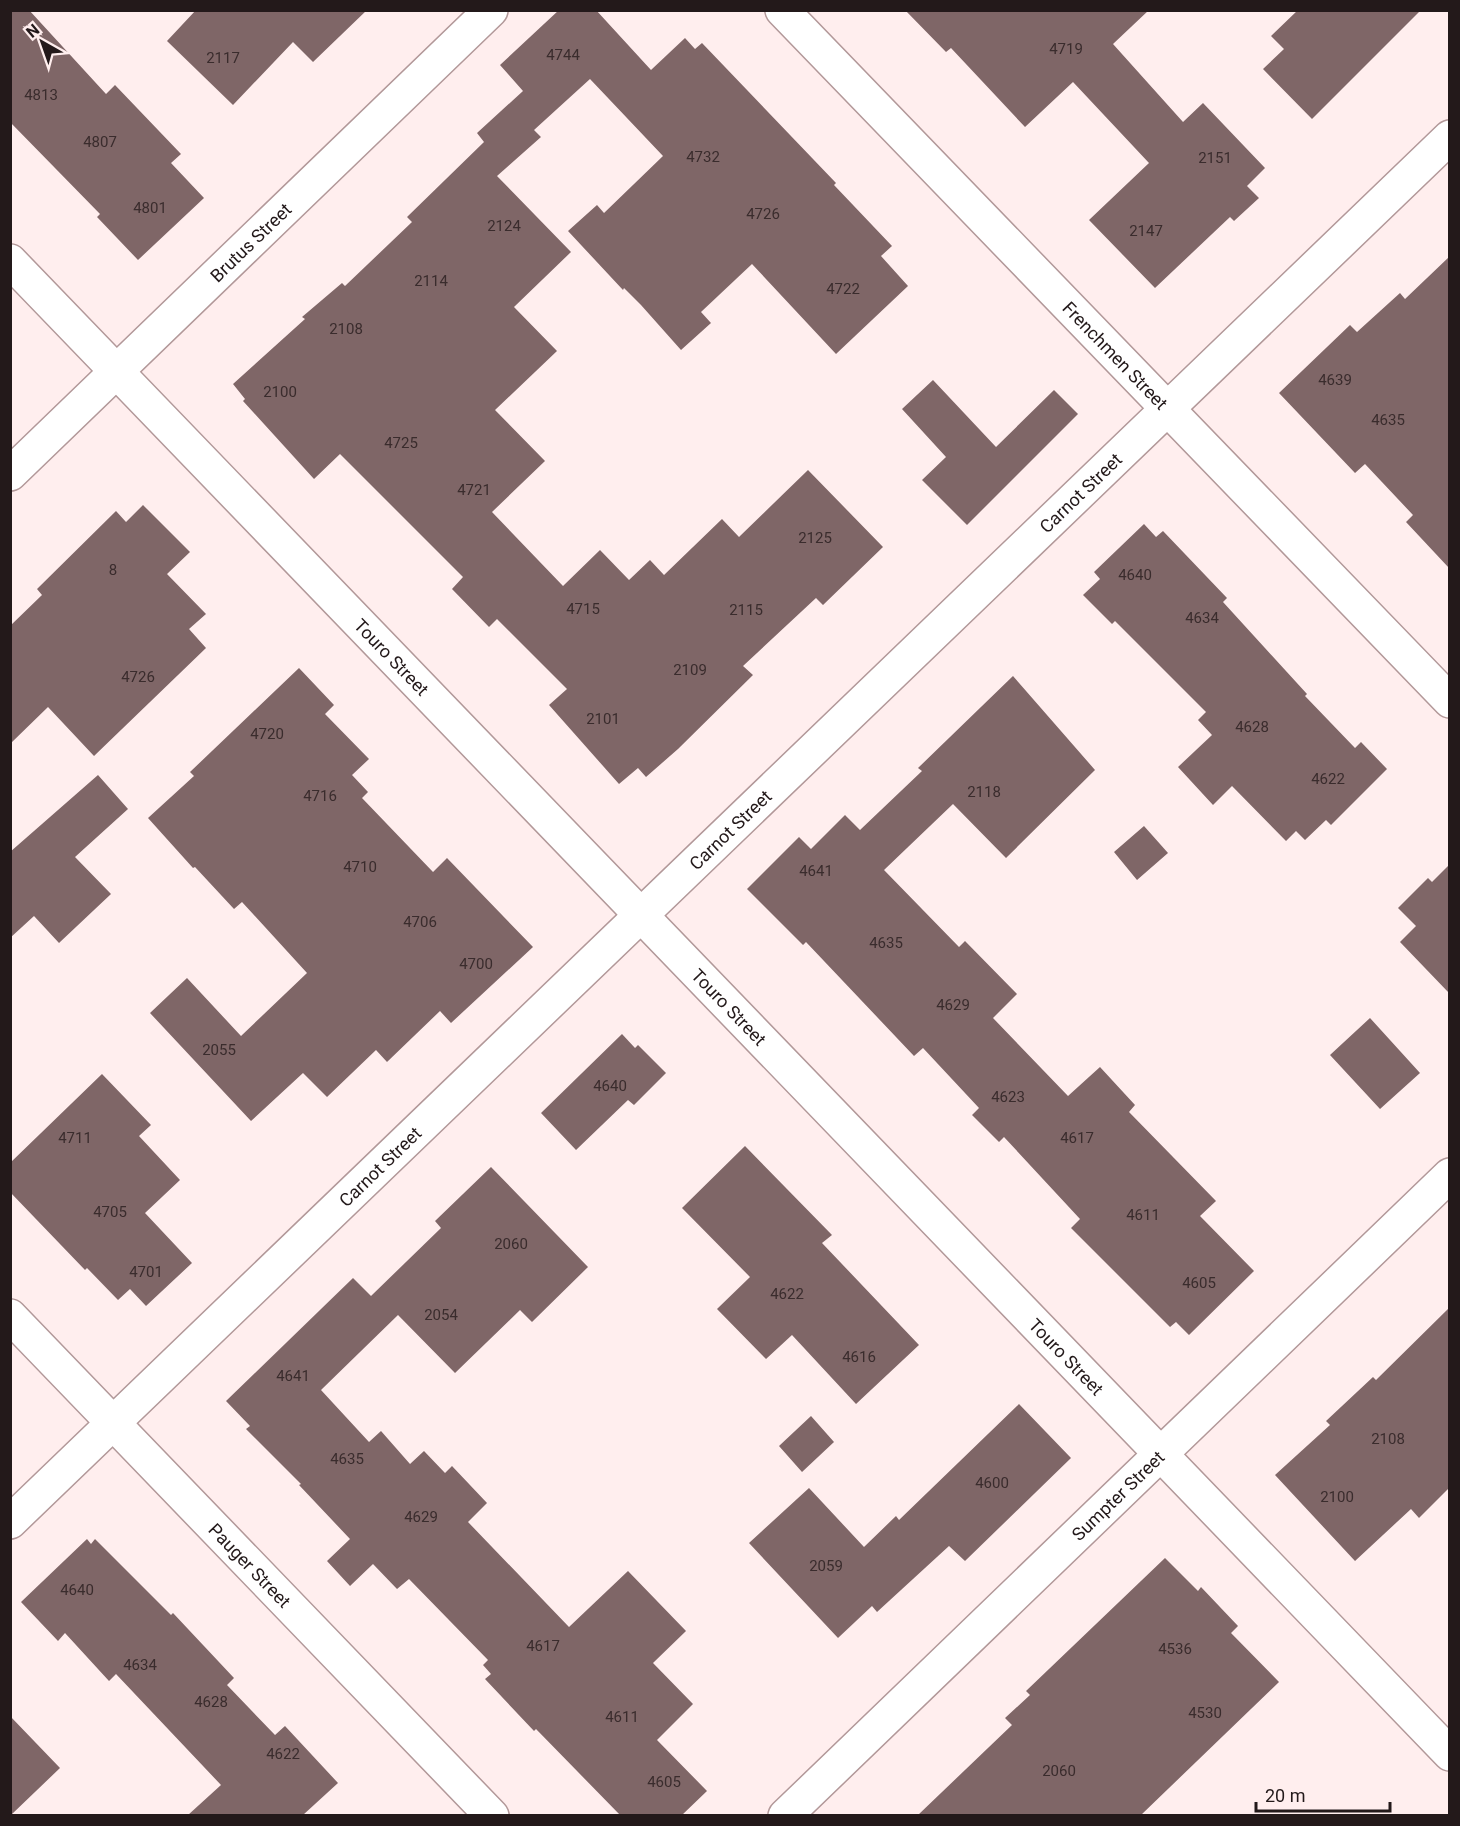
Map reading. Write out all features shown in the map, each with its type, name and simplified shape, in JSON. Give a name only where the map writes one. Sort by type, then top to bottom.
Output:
[{"type":"street","name":"Brutus Street","points":[[10,474],[491,10]]},
{"type":"street","name":"Frenchmen Street","points":[[782,10],[1449,701]]},
{"type":"street","name":"Carnot Street","points":[[10,1522],[1449,136]]},
{"type":"street","name":"Touro Street","points":[[10,261],[1449,1754]]},
{"type":"street","name":"Sumpter Street","points":[[785,1815],[1449,1175]]},
{"type":"street","name":"Pauger Street","points":[[10,1316],[492,1815]]},
{"type":"building","points":[[10,10],[29,10],[106,94],[115,85],[181,154],[171,163],[204,198],[138,260],[97,217],[100,214],[10,122]]},
{"type":"building","points":[[196,10],[367,10],[313,62],[293,42],[233,105],[167,41]]},
{"type":"building","points":[[559,10],[596,10],[651,70],[685,38],[695,49],[702,43],[836,183],[834,185],[892,246],[881,256],[908,286],[836,354],[752,264],[701,312],[711,323],[681,350],[641,305],[624,288],[623,290],[568,231],[597,205],[604,213],[663,156],[590,79],[534,130],[541,137],[497,176],[571,252],[514,307],[557,351],[495,410],[545,461],[492,512],[563,586],[600,550],[629,580],[650,560],[664,575],[722,519],[739,537],[808,470],[883,547],[823,605],[816,598],[743,666],[753,675],[678,749],[646,777],[638,768],[619,784],[549,705],[567,689],[497,619],[489,627],[452,589],[463,577],[340,454],[314,479],[243,401],[245,399],[233,384],[305,319],[302,317],[342,283],[345,286],[412,222],[407,217],[484,142],[477,133],[523,91],[500,65]]},
{"type":"building","points":[[905,10],[1149,10],[1113,44],[1183,122],[1203,103],[1265,168],[1247,186],[1259,198],[1234,221],[1230,217],[1155,288],[1089,220],[1149,163],[1073,82],[1025,127],[951,48],[946,52]]},
{"type":"building","points":[[1298,10],[1421,10],[1312,119],[1263,69],[1284,49],[1271,36]]},
{"type":"building","points":[[1449,257],[1449,568],[1406,522],[1413,515],[1365,464],[1355,473],[1279,393],[1350,325],[1357,332],[1400,293],[1405,299]]},
{"type":"building","points":[[933,380],[996,447],[1054,390],[1078,414],[967,525],[922,480],[946,457],[902,409]]},
{"type":"building","points":[[143,505],[190,552],[167,574],[206,614],[189,629],[206,648],[94,756],[48,707],[10,744],[10,626],[42,595],[37,589],[116,511],[126,522]]},
{"type":"building","points":[[1144,524],[1156,537],[1163,531],[1227,598],[1223,602],[1307,694],[1305,696],[1355,748],[1361,742],[1387,769],[1331,825],[1326,820],[1305,840],[1296,831],[1286,841],[1232,786],[1213,805],[1178,767],[1212,735],[1198,720],[1206,712],[1115,621],[1112,624],[1083,595],[1100,579],[1094,572]]},
{"type":"building","points":[[299,668],[334,705],[325,714],[369,759],[352,775],[368,792],[362,798],[433,872],[447,858],[533,947],[451,1023],[440,1011],[387,1062],[376,1050],[327,1097],[303,1073],[251,1121],[150,1013],[187,978],[241,1036],[307,973],[242,902],[234,909],[148,818],[194,776],[190,772]]},
{"type":"building","points":[[1013,676],[1095,770],[1006,858],[953,804],[884,870],[959,947],[965,941],[1017,994],[993,1018],[1068,1096],[1100,1067],[1135,1105],[1129,1112],[1216,1201],[1200,1216],[1254,1271],[1189,1335],[1176,1322],[1170,1327],[1071,1228],[1080,1219],[1004,1137],[999,1142],[972,1115],[979,1108],[923,1048],[914,1056],[806,942],[803,945],[747,889],[799,837],[811,849],[845,815],[860,830],[922,771],[918,768]]},
{"type":"building","points":[[98,775],[128,809],[75,857],[111,894],[59,943],[34,916],[10,938],[10,852]]},
{"type":"building","points":[[1144,826],[1168,853],[1137,880],[1114,852]]},
{"type":"building","points":[[1449,865],[1449,993],[1400,942],[1416,926],[1398,908],[1428,878],[1432,882]]},
{"type":"building","points":[[1370,1018],[1420,1073],[1380,1109],[1330,1055]]},
{"type":"building","points":[[622,1034],[635,1048],[638,1045],[666,1073],[634,1105],[628,1100],[576,1150],[541,1113]]},
{"type":"building","points":[[102,1074],[151,1125],[139,1136],[180,1180],[145,1213],[192,1263],[146,1306],[130,1289],[118,1300],[87,1268],[85,1270],[10,1192],[10,1163]]},
{"type":"building","points":[[745,1146],[832,1235],[822,1243],[919,1345],[856,1404],[792,1335],[766,1359],[717,1309],[750,1277],[682,1208]]},
{"type":"building","points":[[491,1167],[588,1267],[532,1322],[520,1310],[455,1373],[398,1315],[321,1390],[369,1442],[381,1431],[410,1464],[424,1451],[445,1473],[452,1466],[487,1503],[468,1522],[569,1627],[628,1571],[686,1631],[653,1663],[693,1704],[657,1740],[707,1791],[682,1815],[620,1815],[536,1729],[534,1731],[485,1679],[491,1674],[483,1665],[488,1660],[409,1579],[397,1589],[373,1564],[350,1586],[327,1561],[350,1539],[299,1485],[301,1484],[246,1429],[250,1426],[226,1401],[353,1278],[371,1296],[441,1228],[435,1221]]},
{"type":"building","points":[[1449,1308],[1449,1488],[1419,1518],[1411,1509],[1355,1561],[1275,1475],[1330,1425],[1326,1421],[1373,1377],[1376,1380]]},
{"type":"building","points":[[1019,1404],[1071,1458],[965,1561],[949,1546],[877,1612],[872,1606],[838,1638],[749,1543],[809,1488],[864,1547],[896,1516],[899,1520]]},
{"type":"building","points":[[811,1416],[834,1442],[802,1472],[779,1446]]},
{"type":"building","points":[[87,1539],[91,1544],[95,1539],[171,1615],[173,1613],[234,1678],[227,1685],[275,1735],[285,1726],[338,1783],[303,1815],[188,1815],[221,1785],[116,1674],[109,1681],[65,1633],[58,1641],[21,1602]]},
{"type":"building","points":[[1165,1558],[1198,1591],[1201,1587],[1238,1626],[1231,1633],[1279,1682],[1141,1815],[918,1815],[1012,1725],[1005,1718],[1030,1695],[1026,1691]]},
{"type":"building","points":[[10,1716],[60,1768],[11,1815],[10,1815]]}]
